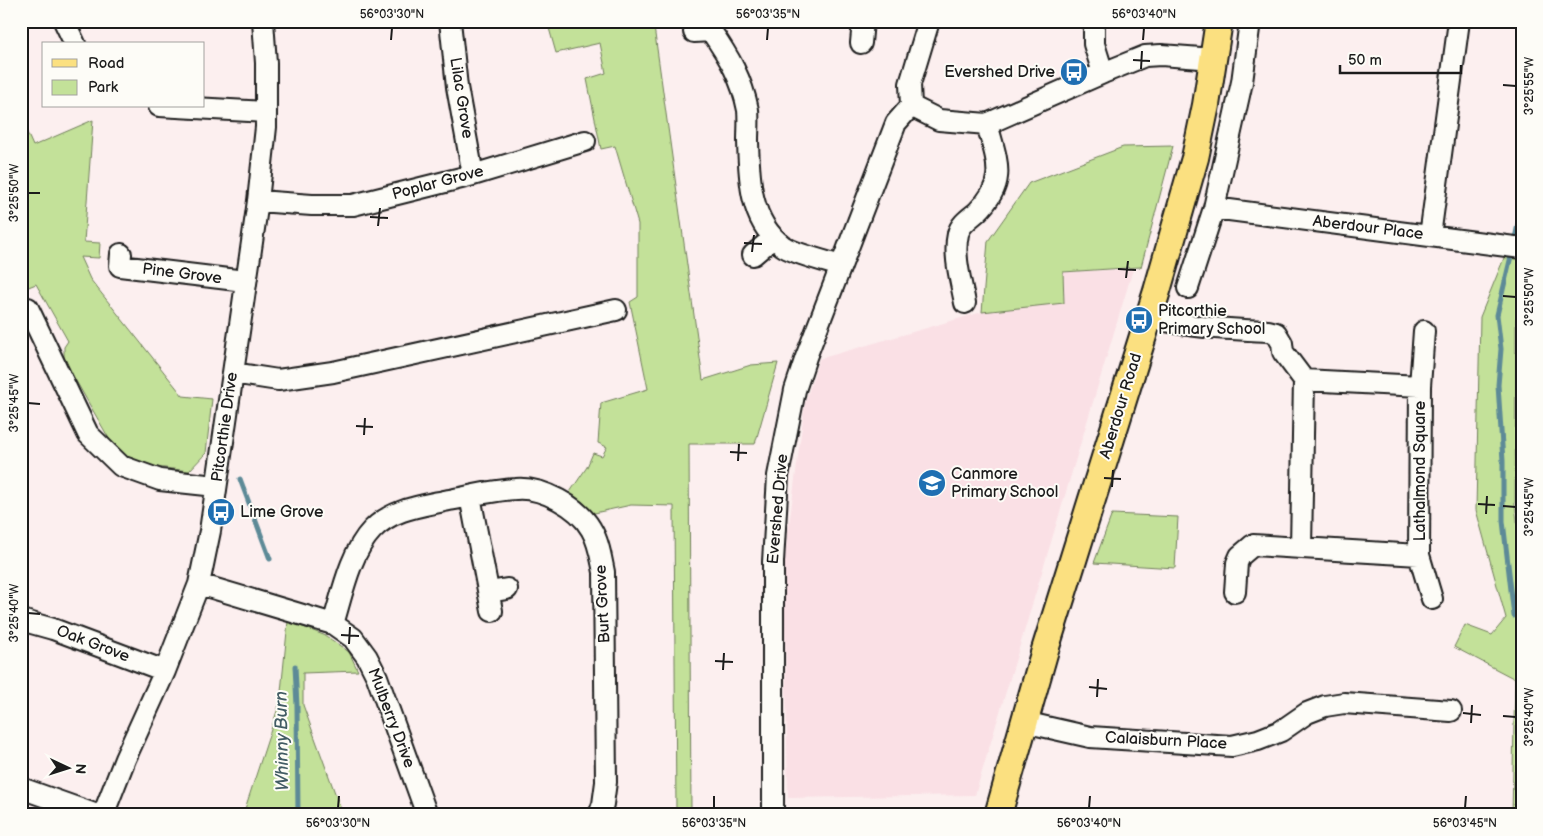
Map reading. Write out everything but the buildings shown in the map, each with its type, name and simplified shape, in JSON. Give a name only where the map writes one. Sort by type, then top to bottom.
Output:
[{"type":"main road","name":"Aberdour Road","points":[[998,815],[1024,722],[1149,317],[1195,158],[1206,105],[1219,21]]},
{"type":"street","points":[[64,21],[74,42]]},
{"type":"street","name":"Pitcorthie Drive","points":[[104,815],[125,759],[165,671],[199,584],[210,531],[258,201],[266,112],[263,21]]},
{"type":"street","name":"Lilac Grove","points":[[450,21],[457,87],[473,175]]},
{"type":"street","points":[[862,43],[863,21]]},
{"type":"street","points":[[929,21],[910,84],[911,106],[939,120],[987,124],[1145,56],[1161,55],[1214,59]]},
{"type":"street","points":[[1094,21],[1094,44],[1103,73]]},
{"type":"street","points":[[1188,288],[1214,208],[1242,82],[1250,21]]},
{"type":"street","points":[[1430,236],[1454,22]]},
{"type":"street","points":[[707,28],[730,58],[742,87],[748,113],[748,161],[751,190],[758,213],[769,234],[785,248],[841,266]]},
{"type":"street","name":"Evershed Drive","points":[[772,815],[773,562],[778,476],[792,399],[896,123],[911,106]]},
{"type":"street","points":[[195,108],[266,112]]},
{"type":"street","points":[[965,302],[956,252],[958,233],[964,222],[986,203],[994,190],[998,178],[998,164],[987,124]]},
{"type":"street","name":"Poplar Grove","points":[[258,201],[312,205],[353,205],[473,175],[585,141]]},
{"type":"street","name":"Aberdour Place","points":[[1214,208],[1512,247]]},
{"type":"street","points":[[753,255],[774,238]]},
{"type":"street","name":"Pine Grove","points":[[120,267],[245,281]]},
{"type":"street","points":[[28,308],[88,434],[114,460],[121,466],[160,480],[216,486]]},
{"type":"street","points":[[233,373],[278,380],[333,372],[616,310]]},
{"type":"street","points":[[1149,317],[1173,324],[1198,327],[1268,331],[1276,334],[1282,343],[1283,352],[1304,380],[1301,548]]},
{"type":"street","name":"Lathalmond Square","points":[[1424,331],[1420,386],[1419,555],[1432,599]]},
{"type":"street","name":"Lathalmond Square","points":[[1304,380],[1420,386]]},
{"type":"street","name":"Burt Grove","points":[[333,624],[357,550],[372,530],[388,516],[408,509],[470,496],[518,489],[539,492],[557,499],[573,509],[590,528],[599,548],[604,572],[606,782],[603,804],[599,815]]},
{"type":"street","points":[[470,496],[496,597]]},
{"type":"street","name":"Lathalmond Square","points":[[1235,592],[1237,564],[1240,556],[1253,545],[1419,555]]},
{"type":"street","name":"Mulberry Drive","points":[[199,584],[333,624],[353,638],[368,657],[377,677],[427,815]]},
{"type":"street","name":"Oak Grove","points":[[21,620],[53,629],[165,671]]},
{"type":"street","name":"Calaisburn Place","points":[[1024,722],[1090,737],[1232,746],[1258,740],[1281,731],[1307,713],[1325,706],[1344,703],[1451,711]]},
{"type":"street","points":[[21,788],[97,815]]},
{"type":"shaded area","name":"Canmore Primary School","points":[[1133,269],[975,795],[788,798],[784,564],[805,403],[819,359],[982,312],[1064,303],[1063,272]]},
{"type":"green space","points":[[547,21],[675,21],[654,27],[703,380],[751,365],[778,363],[755,444],[689,444],[691,815],[676,815],[674,506],[631,505],[590,514],[568,495],[587,467],[593,453],[602,456],[607,447],[598,443],[601,403],[648,389],[630,302],[638,297],[638,224],[615,146],[601,149],[587,79],[606,73],[600,43],[556,53]]},
{"type":"green space","points":[[21,119],[33,146],[93,120],[84,242],[100,243],[99,258],[80,257],[90,279],[183,396],[212,399],[206,453],[189,471],[149,466],[130,459],[115,449],[64,360],[64,347],[68,341],[36,284],[21,290]]},
{"type":"green space","points":[[1173,146],[1141,267],[1063,272],[1064,303],[982,312],[988,241],[1029,183],[1123,147]]},
{"type":"green space","points":[[1506,253],[1522,255],[1522,286],[1516,319],[1515,504],[1522,564],[1522,815],[1512,815],[1515,679],[1454,647],[1465,625],[1492,635],[1506,618],[1476,510],[1480,317]]},
{"type":"green space","points":[[1112,514],[1178,517],[1175,568],[1094,563]]},
{"type":"green space","points":[[288,621],[326,636],[349,652],[358,671],[303,673],[303,705],[343,815],[243,815],[280,702]]},
{"type":"waterway","points":[[1514,243],[1522,206]]},
{"type":"waterway","points":[[1512,252],[1497,315],[1501,349],[1498,385],[1503,461],[1503,521],[1514,616]]},
{"type":"waterway","name":"Whinny Burn","points":[[240,479],[270,559]]},
{"type":"waterway","name":"Whinny Burn","points":[[295,666],[298,815]]},
{"type":"place","name":"Evershed Drive","points":[[1074,72]]},
{"type":"place","name":"Pitcorthie Primary School","points":[[1139,320]]},
{"type":"place","name":"Canmore Primary School","points":[[932,483]]},
{"type":"place","name":"Lime Grove","points":[[221,512]]}]
